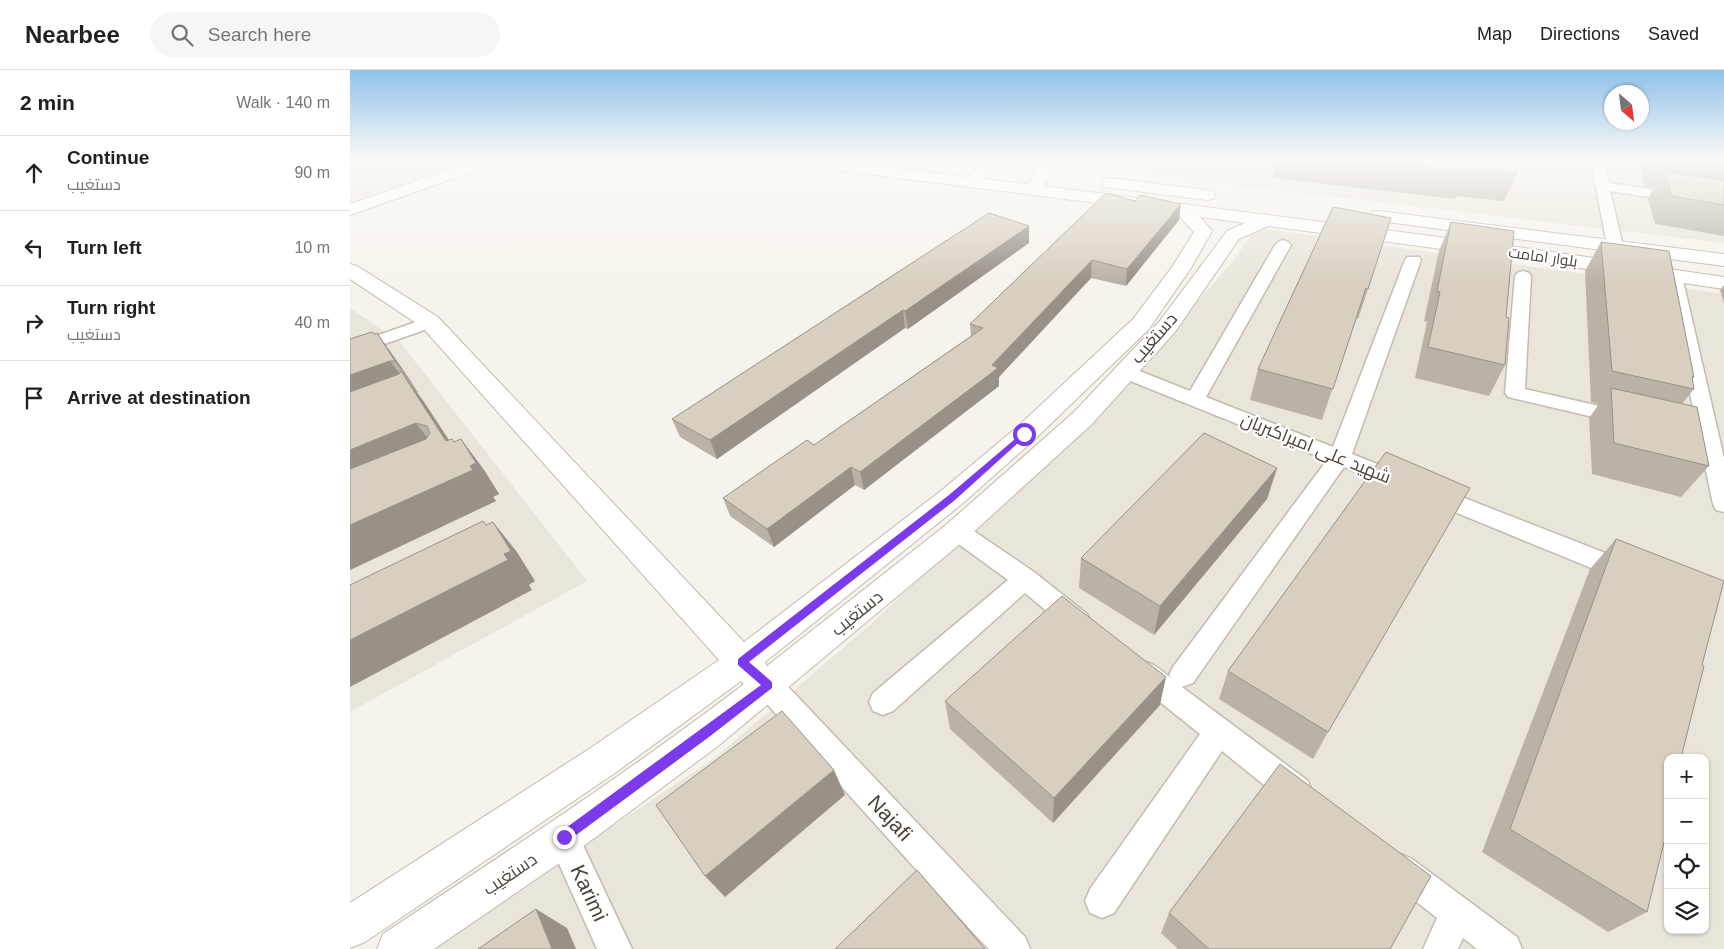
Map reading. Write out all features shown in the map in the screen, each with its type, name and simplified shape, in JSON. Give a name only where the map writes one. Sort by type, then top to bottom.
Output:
[{"type":"street","points":[[350,210],[375,201]]},
{"type":"street","name":"بلوار امامت","points":[[1119,201],[1724,283]]},
{"type":"street","points":[[1605,201],[1615,246]]},
{"type":"street","points":[[1704,201],[1724,204]]},
{"type":"street","points":[[1166,207],[1203,231],[1222,228],[1227,229],[1233,235],[1265,221]]},
{"type":"street","name":"بلوار امامت","points":[[1361,214],[1724,260]]},
{"type":"street","name":"دستغیب","points":[[350,927],[602,761],[742,662],[952,498],[1024,434],[1141,324],[1182,268],[1203,231]]},
{"type":"street","name":"دستغیب","points":[[398,949],[564,837],[706,734],[957,531],[1083,418],[1167,327],[1233,235]]},
{"type":"street","points":[[1195,399],[1283,245]]},
{"type":"street","points":[[1183,675],[1340,457],[1413,260]]},
{"type":"street","points":[[350,270],[430,322],[742,662],[768,685]]},
{"type":"street","points":[[1523,276],[1515,394],[1641,422]]},
{"type":"street","points":[[1674,276],[1724,504]]},
{"type":"street","points":[[350,351],[430,322]]},
{"type":"street","name":"شهید علی امیراکبریان","points":[[1125,372],[1647,580]]},
{"type":"street","points":[[1660,427],[1709,438]]},
{"type":"street","points":[[957,531],[1025,579],[1218,733],[1314,805]]},
{"type":"street","points":[[883,702],[1025,579]]},
{"type":"street","name":"Najafi","points":[[768,685],[982,918],[1013,949]]},
{"type":"street","points":[[1102,901],[1218,733]]},
{"type":"street","name":"Karimi","points":[[564,837],[616,949]]},
{"type":"street","points":[[1377,852],[1505,949]]},
{"type":"street","points":[[1440,949],[1457,912]]},
{"type":"shaded area","points":[[1370,201],[1724,201],[1724,243]]},
{"type":"shaded area","points":[[1262,228],[1724,294],[1724,949],[427,949],[712,760],[869,626],[1133,375],[1234,260],[1255,229],[1260,230]]},
{"type":"shaded area","points":[[350,308],[400,342],[587,581],[350,712]]},
{"type":"building","points":[[1098,201],[1167,201],[1181,204],[1127,269],[1092,260],[992,365],[998,368],[860,472],[851,467],[767,529],[723,498],[807,440],[814,445],[983,328],[970,324]]},
{"type":"building","points":[[1701,201],[1724,201],[1724,205]]},
{"type":"building","points":[[1333,207],[1391,218],[1333,389],[1258,369]]},
{"type":"building","points":[[989,213],[1029,226],[905,311],[903,310],[710,440],[672,419]]},
{"type":"building","points":[[1451,222],[1514,231],[1506,317],[1509,318],[1505,365],[1428,347],[1440,292],[1437,291]]},
{"type":"building","points":[[1601,242],[1669,251],[1694,377],[1692,377],[1694,389],[1612,371]]},
{"type":"building","points":[[372,332],[374,334],[377,333],[395,361],[350,375],[350,339]]},
{"type":"building","points":[[401,371],[446,441],[452,439],[454,442],[461,439],[476,463],[470,466],[473,470],[350,525],[350,469],[426,439],[430,433],[427,426],[416,423],[350,450],[350,392],[399,374]]},
{"type":"building","points":[[1611,388],[1697,407],[1709,466],[1614,443]]},
{"type":"building","points":[[1204,433],[1277,468],[1160,606],[1081,558]]},
{"type":"building","points":[[1386,452],[1470,488],[1328,732],[1228,671]]},
{"type":"building","points":[[483,521],[486,525],[493,522],[511,551],[504,554],[508,560],[350,640],[350,585]]},
{"type":"building","points":[[1616,539],[1724,581],[1702,665],[1704,666],[1682,754],[1664,754],[1664,842],[1647,912],[1510,829]]},
{"type":"building","points":[[1062,596],[1166,677],[1054,798],[945,701]]},
{"type":"building","points":[[782,711],[834,770],[705,876],[656,805]]},
{"type":"building","points":[[1280,764],[1431,876],[1390,949],[1209,949],[1169,913]]},
{"type":"building","points":[[917,870],[985,949],[835,949]]},
{"type":"building","points":[[536,909],[552,949],[478,949]]},
{"type":"route","points":[[564,837],[706,734],[768,685],[742,662],[952,498],[1024,434]]}]
